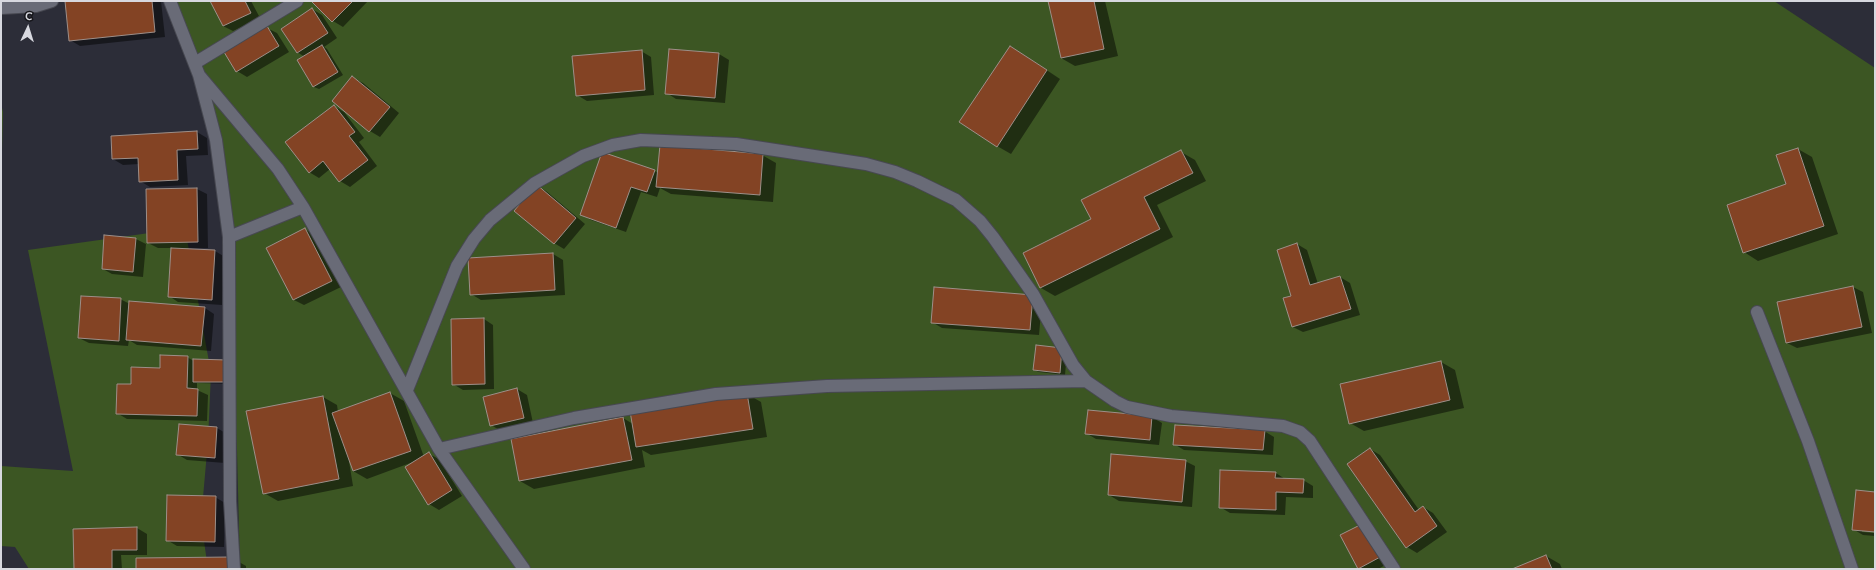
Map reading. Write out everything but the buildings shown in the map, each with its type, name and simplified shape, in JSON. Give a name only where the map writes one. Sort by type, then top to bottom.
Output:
[{"type":"street","points":[[1,8],[36,6],[52,1]]},
{"type":"street","points":[[170,1],[199,75],[216,140],[229,237],[230,501],[234,569]]},
{"type":"street","points":[[195,63],[296,1]]},
{"type":"street","points":[[199,75],[278,169],[303,207],[407,390],[438,449],[524,569]]},
{"type":"street","points":[[407,390],[457,266],[474,239],[490,220],[535,183],[583,156],[612,145],[641,140],[736,144],[866,164],[895,172],[956,200],[980,221],[993,236],[1033,294],[1072,365],[1086,381],[1115,402],[1127,407],[1171,416],[1283,426],[1300,432],[1310,441],[1394,569]]},
{"type":"street","points":[[229,237],[303,207]]},
{"type":"street","points":[[1757,312],[1808,441],[1852,569]]},
{"type":"street","points":[[438,449],[574,418],[716,394],[828,386],[1086,381]]},
{"type":"green space","points":[[171,1],[1774,1],[1875,68],[1875,569],[240,569],[237,450],[220,169],[195,72]]},
{"type":"green space","points":[[1,104],[3,112],[1,190]]},
{"type":"green space","points":[[185,228],[211,373],[208,441],[201,520],[208,569],[29,569],[15,547],[1,546],[1,466],[73,471],[28,250]]}]
